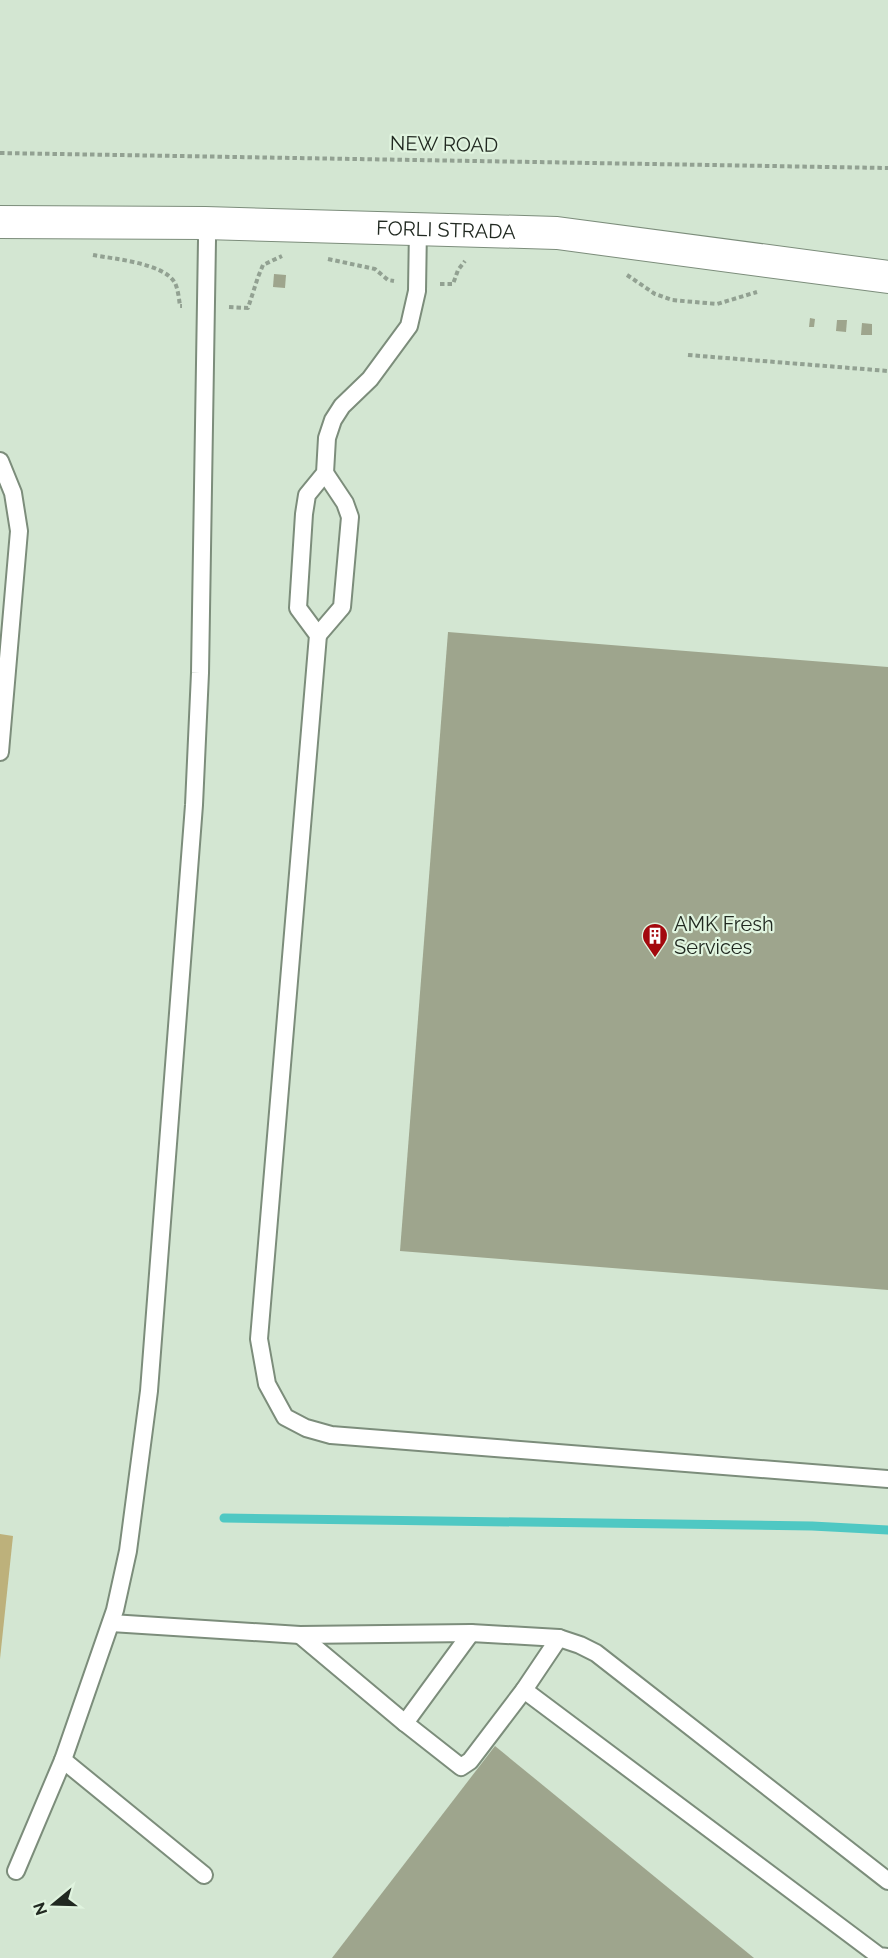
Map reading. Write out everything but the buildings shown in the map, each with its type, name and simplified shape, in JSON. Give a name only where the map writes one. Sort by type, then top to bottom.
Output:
[{"type":"street","name":"FORLI STRADA","points":[[0,222],[205,223],[557,233],[888,277]]},
{"type":"lane","points":[[16,1871],[63,1760],[111,1623],[128,1551],[149,1391],[194,805],[201,650],[207,240],[205,223]]},
{"type":"lane","points":[[318,635],[298,608],[307,495],[325,473],[327,438],[333,420],[342,406],[370,379],[409,326],[417,291],[418,228]]},
{"type":"lane","points":[[0,460],[13,493],[19,531],[0,752]]},
{"type":"lane","points":[[325,473],[345,503],[350,518],[342,606],[318,635],[259,1339],[267,1384],[285,1417],[306,1428],[332,1435],[888,1479]]},
{"type":"lane","points":[[111,1623],[300,1635],[471,1633],[560,1638],[596,1653],[888,1881]]},
{"type":"lane","points":[[405,1723],[471,1633]]},
{"type":"lane","points":[[300,1635],[461,1767],[470,1761],[560,1638]]},
{"type":"lane","points":[[524,1690],[879,1956],[888,1957]]},
{"type":"lane","points":[[63,1760],[204,1875]]},
{"type":"path","name":"NEW ROAD","points":[[0,153],[888,168]]},
{"type":"path","points":[[86,254],[163,271],[175,282],[180,306],[189,306]]},
{"type":"path","points":[[241,307],[248,308],[263,265],[291,255]]},
{"type":"path","points":[[319,257],[375,269],[388,280],[401,282]]},
{"type":"path","points":[[447,285],[453,285],[458,270],[464,262],[475,258]]},
{"type":"path","points":[[622,272],[655,294],[672,300],[717,304]]},
{"type":"path","points":[[688,355],[888,372]]},
{"type":"shaded area","points":[[0,1534],[13,1536],[0,1659]]},
{"type":"waterway","points":[[224,1518],[812,1526],[888,1530]]},
{"type":"place","name":"AMK Fresh Services","points":[[655,959]]}]
